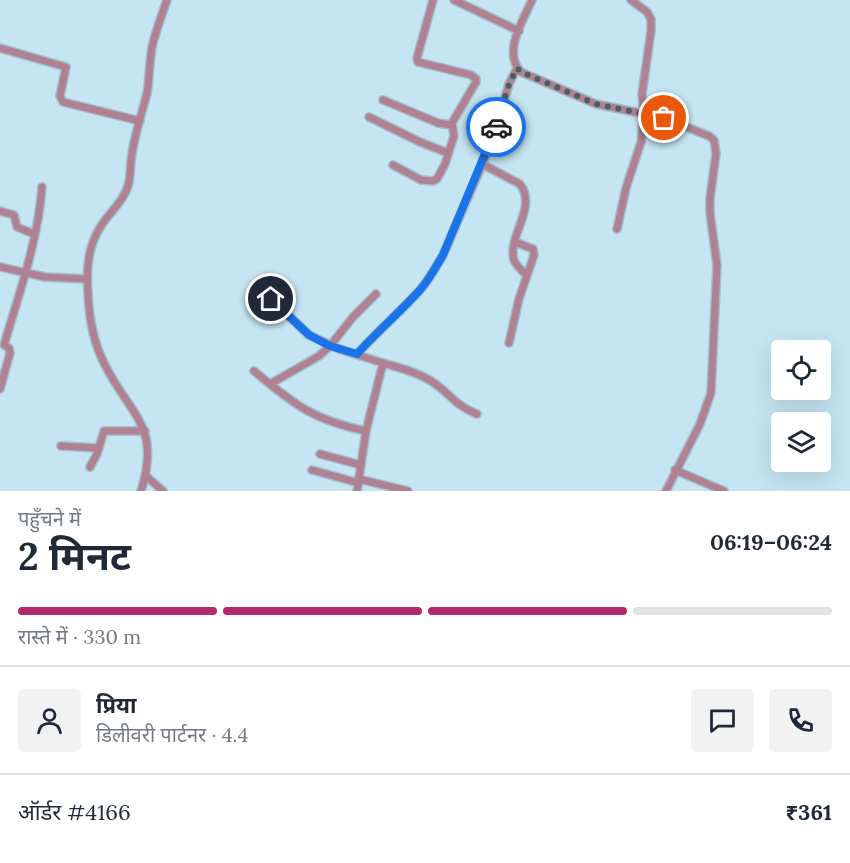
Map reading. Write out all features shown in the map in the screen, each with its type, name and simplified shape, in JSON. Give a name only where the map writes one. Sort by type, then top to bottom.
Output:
[{"type":"street","points":[[141,491],[146,476],[148,457],[145,431],[105,367],[97,347],[92,328],[87,279],[88,258],[101,225],[124,194],[129,182],[131,157],[147,90],[153,45],[167,0]]},
{"type":"street","points":[[393,165],[421,180],[433,181],[441,174],[454,136],[451,125],[476,79],[471,75],[418,62],[417,58],[432,0]]},
{"type":"street","points":[[454,0],[514,28]]},
{"type":"street","points":[[532,0],[514,28],[513,60],[521,72],[596,104],[664,118],[709,136],[714,140],[716,146],[710,198],[717,265],[711,393],[700,424],[666,491]]},
{"type":"street","points":[[617,229],[626,188],[641,142],[644,114],[642,94],[651,19],[647,12],[631,0]]},
{"type":"street","points":[[0,48],[66,67],[60,96],[63,102],[140,121]]},
{"type":"street","points":[[357,354],[380,328],[419,291],[443,255],[493,137],[509,84],[517,68]]},
{"type":"street","points":[[383,100],[438,123],[451,125]]},
{"type":"street","points":[[369,117],[448,153]]},
{"type":"street","points":[[482,164],[520,184],[524,190],[523,217],[515,242],[514,260],[526,275]]},
{"type":"street","points":[[0,389],[10,353],[9,348],[2,345],[25,273],[42,187]]},
{"type":"street","points":[[0,211],[14,215],[17,227],[34,234]]},
{"type":"street","points":[[509,343],[534,252],[515,242]]},
{"type":"street","points":[[0,267],[45,277],[87,279]]},
{"type":"street","points":[[270,384],[319,356],[376,294]]},
{"type":"street","points":[[271,299],[306,333],[330,346],[422,376],[440,388],[458,405],[477,414]]},
{"type":"street","points":[[358,484],[366,431],[383,363]]},
{"type":"street","points":[[254,371],[289,400],[310,413],[327,421],[366,431]]},
{"type":"street","points":[[90,467],[104,431],[145,431]]},
{"type":"street","points":[[61,446],[99,448]]},
{"type":"street","points":[[320,454],[362,465]]},
{"type":"street","points":[[312,470],[358,484],[408,491]]},
{"type":"street","points":[[675,470],[724,491]]},
{"type":"street","points":[[146,476],[163,491]]},
{"type":"way so far","points":[[496,127],[509,84],[517,68],[521,72],[596,104],[664,118]]},
{"type":"route","points":[[271,299],[309,335],[330,346],[357,354],[380,328],[419,291],[434,271],[443,255],[496,127]]}]
